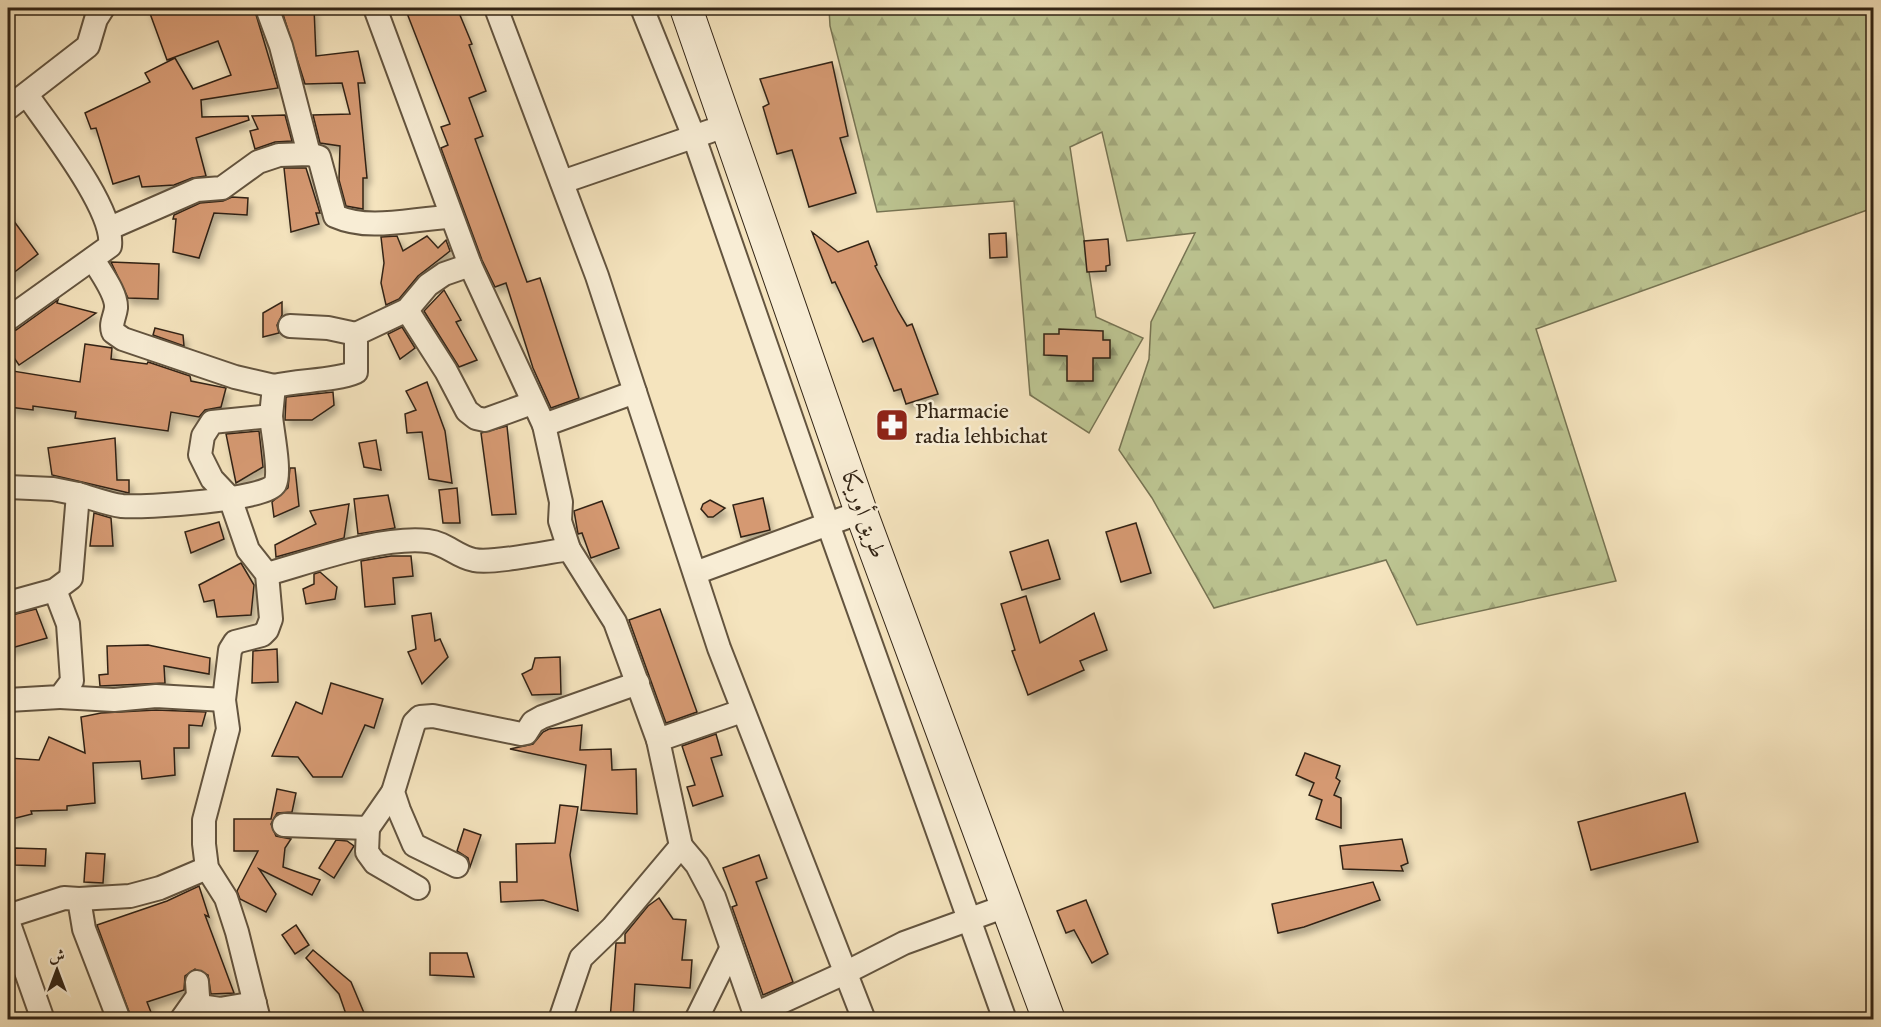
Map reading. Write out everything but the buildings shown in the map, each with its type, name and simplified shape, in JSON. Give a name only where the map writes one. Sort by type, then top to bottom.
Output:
[{"type":"street","points":[[8,108],[88,46],[96,19],[103,8]]},
{"type":"street","points":[[267,8],[281,46],[309,154]]},
{"type":"street","points":[[375,8],[441,181],[450,217],[532,403],[544,424],[561,502],[560,521],[569,549],[615,622],[658,740],[681,846],[697,865],[714,897],[756,1017],[904,943],[1006,906]]},
{"type":"street","points":[[496,8],[562,182],[742,711],[847,972],[864,1020]]},
{"type":"street","points":[[642,8],[694,136],[828,524],[971,918],[1005,1020]]},
{"type":"street","name":"طريق أوريكا","points":[[686,8],[725,126],[861,512],[1049,1020]]},
{"type":"street","points":[[8,319],[110,246],[110,228],[89,187],[27,95]]},
{"type":"street","points":[[562,182],[725,126]]},
{"type":"street","points":[[110,228],[197,190],[222,188],[258,162],[279,155],[309,154],[319,157],[334,216],[358,223],[397,223],[450,217]]},
{"type":"street","points":[[93,259],[115,299],[112,332],[123,339],[235,377],[274,386],[300,379],[347,376],[356,372],[356,334]]},
{"type":"street","points":[[290,326],[328,328],[356,334],[407,310],[428,285],[444,274],[470,265]]},
{"type":"street","points":[[407,310],[446,371],[467,411],[476,418],[485,420],[532,403]]},
{"type":"street","points":[[8,486],[53,489],[121,506],[142,507],[230,498],[268,490],[275,485],[277,474],[271,416],[274,386]]},
{"type":"street","points":[[544,424],[635,392]]},
{"type":"street","points":[[187,1012],[220,1009],[257,1011],[226,898],[207,868],[204,820],[228,729],[224,700],[230,650],[235,642],[262,635],[267,630],[271,620],[267,574],[248,550],[230,498],[212,478],[200,455],[203,436],[212,423],[271,416]]},
{"type":"street","points":[[9,599],[55,590],[71,578],[78,494]]},
{"type":"street","points":[[695,573],[861,512]]},
{"type":"street","points":[[267,574],[359,548],[427,541],[447,546],[476,561],[569,549]]},
{"type":"street","points":[[55,590],[68,624],[72,681],[60,698]]},
{"type":"street","points":[[418,888],[375,863],[367,852],[368,828],[393,792],[414,723],[420,717],[433,716],[521,734],[526,733],[533,722],[542,717],[638,683]]},
{"type":"street","points":[[8,700],[114,699],[156,696],[224,700]]},
{"type":"street","points":[[658,740],[742,711]]},
{"type":"street","points":[[393,792],[404,825],[414,844],[457,866]]},
{"type":"street","points":[[284,825],[368,828]]},
{"type":"street","points":[[560,1020],[580,958],[612,928],[681,846]]},
{"type":"street","points":[[8,916],[64,898],[130,896],[160,888],[207,868]]},
{"type":"street","points":[[79,899],[84,929],[119,1020]]},
{"type":"street","points":[[8,921],[43,1020]]},
{"type":"street","points":[[696,1020],[731,949]]},
{"type":"street","points":[[187,1012],[198,996],[197,982]]},
{"type":"green space","points":[[829,8],[1873,8],[1873,208],[1536,329],[1616,581],[1417,625],[1386,560],[1214,608],[1152,498],[1119,450],[1149,359],[1151,322],[1195,233],[1127,241],[1102,132],[1070,147],[1096,317],[1143,338],[1089,433],[1030,395],[1014,201],[877,212],[830,26]]},
{"type":"place","name":"Pharmacie radia lehbichat","points":[[892,425]]}]
